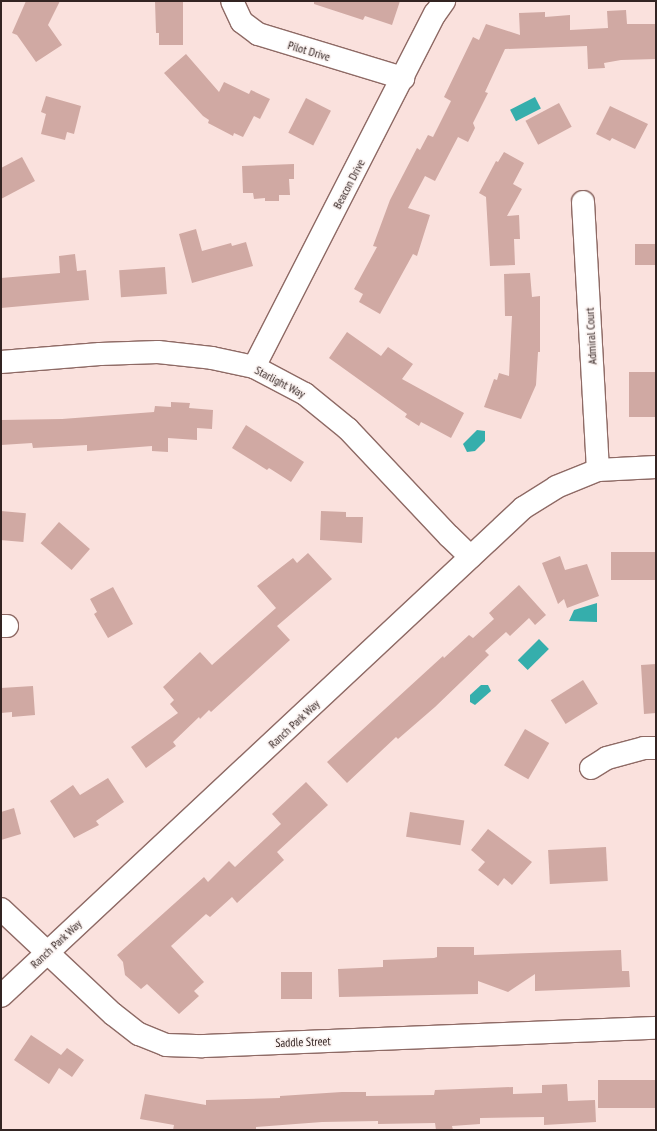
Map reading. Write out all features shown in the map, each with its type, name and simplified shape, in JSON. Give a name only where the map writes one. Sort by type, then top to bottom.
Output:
[{"type":"street","name":"Pilot Drive","points":[[232,1],[242,22],[258,34],[404,78]]},
{"type":"street","name":"Beacon Drive","points":[[254,367],[444,1]]},
{"type":"street","name":"Admiral Court","points":[[583,202],[598,470]]},
{"type":"street","name":"Starlight Way","points":[[1,362],[100,354],[158,352],[212,358],[254,367],[304,394],[348,429],[448,536],[471,557]]},
{"type":"street","name":"Ranch Park Way","points":[[1,996],[322,699],[471,557],[539,496],[573,478],[598,470],[656,467]]},
{"type":"street","points":[[591,768],[607,758],[644,748],[656,748]]},
{"type":"street","name":"Saddle Street","points":[[1,910],[128,1025],[150,1040],[166,1045],[203,1046],[656,1028]]},
{"type":"water","points":[[535,97],[541,109],[516,121],[510,110]]},
{"type":"water","points":[[477,430],[485,431],[485,441],[475,451],[467,452],[463,444]]},
{"type":"water","points":[[597,603],[597,622],[569,621],[574,610]]},
{"type":"water","points":[[539,639],[549,649],[528,670],[518,660]]},
{"type":"water","points":[[481,685],[488,685],[491,691],[475,705],[470,702],[470,695]]},
{"type":"building","points":[[26,1],[60,1],[48,25],[62,45],[36,62],[17,35],[12,33]]},
{"type":"building","points":[[155,1],[183,1],[183,45],[159,45],[159,33],[156,33]]},
{"type":"building","points":[[314,1],[400,1],[392,25],[365,16],[363,20],[314,4]]},
{"type":"building","points":[[626,10],[627,24],[656,24],[656,59],[621,60],[604,63],[605,68],[588,69],[587,46],[505,49],[485,92],[488,93],[473,123],[475,128],[468,142],[458,137],[435,181],[425,176],[408,208],[430,215],[417,256],[413,254],[380,314],[359,302],[363,294],[354,289],[377,247],[373,246],[390,200],[417,148],[420,150],[428,135],[433,137],[451,101],[444,97],[473,37],[479,40],[486,24],[520,35],[519,13],[545,12],[545,17],[570,15],[570,30],[608,28],[607,11]]},
{"type":"building","points":[[186,54],[219,92],[224,82],[249,94],[251,90],[270,99],[260,119],[254,116],[243,137],[234,133],[233,136],[208,123],[209,120],[203,116],[164,73]]},
{"type":"building","points":[[46,96],[81,106],[74,134],[67,132],[65,140],[41,134],[46,114],[41,112]]},
{"type":"building","points":[[306,98],[331,111],[313,145],[288,133]]},
{"type":"building","points":[[559,103],[572,127],[538,145],[525,121]]},
{"type":"building","points":[[610,106],[648,124],[635,149],[612,138],[610,141],[596,134]]},
{"type":"building","points":[[504,152],[524,163],[513,184],[522,189],[507,216],[519,215],[520,239],[514,239],[515,265],[490,266],[486,197],[479,193],[496,161],[498,162]]},
{"type":"building","points":[[22,157],[35,181],[1,199],[1,168]]},
{"type":"building","points":[[294,164],[294,179],[289,179],[290,195],[279,195],[279,201],[265,201],[265,198],[254,199],[253,193],[243,193],[242,166]]},
{"type":"building","points":[[196,229],[202,251],[231,243],[232,246],[246,242],[253,266],[192,283],[179,234]]},
{"type":"building","points":[[635,244],[656,244],[656,265],[635,265]]},
{"type":"building","points":[[75,254],[77,271],[86,270],[89,300],[1,308],[1,278],[60,273],[59,256]]},
{"type":"building","points":[[165,267],[167,294],[121,297],[119,270]]},
{"type":"building","points":[[530,273],[532,297],[540,296],[540,352],[538,352],[536,385],[521,419],[484,407],[494,379],[497,380],[499,373],[509,376],[512,316],[505,316],[504,274]]},
{"type":"building","points":[[347,332],[381,356],[388,347],[413,364],[402,379],[464,413],[451,438],[421,422],[419,426],[405,417],[407,414],[329,358]]},
{"type":"building","points":[[629,372],[656,372],[656,417],[629,417]]},
{"type":"building","points":[[171,402],[190,403],[189,408],[213,410],[212,429],[197,428],[197,440],[168,438],[168,452],[152,451],[152,446],[87,451],[87,445],[33,448],[32,443],[1,445],[1,420],[62,419],[154,412],[155,406],[171,407]]},
{"type":"building","points":[[246,425],[304,462],[291,482],[269,468],[267,470],[232,448]]},
{"type":"building","points":[[1,511],[26,513],[23,542],[1,540]]},
{"type":"building","points":[[321,511],[346,512],[346,517],[363,517],[362,543],[320,540]]},
{"type":"building","points":[[59,522],[90,549],[72,570],[41,543]]},
{"type":"building","points":[[611,552],[656,552],[656,580],[611,580]]},
{"type":"building","points":[[308,553],[332,579],[277,626],[290,640],[211,712],[209,710],[200,719],[199,717],[173,742],[176,746],[146,768],[131,747],[178,713],[170,704],[174,700],[163,687],[200,652],[212,665],[276,608],[257,586],[293,558],[297,563]]},
{"type":"building","points":[[560,556],[565,570],[587,564],[599,596],[567,608],[564,599],[558,604],[542,563]]},
{"type":"building","points":[[519,585],[546,615],[535,625],[529,618],[510,636],[506,632],[485,651],[489,655],[435,707],[398,739],[396,737],[347,783],[327,762],[443,656],[444,658],[469,635],[473,638],[494,619],[489,613]]},
{"type":"building","points":[[113,587],[133,624],[108,638],[94,614],[97,612],[90,599]]},
{"type":"building","points":[[656,664],[656,713],[644,714],[641,665]]},
{"type":"building","points":[[583,680],[598,704],[566,724],[551,700]]},
{"type":"building","points":[[33,686],[35,715],[12,717],[12,712],[1,713],[1,688]]},
{"type":"building","points":[[525,729],[549,743],[528,779],[504,765]]},
{"type":"building","points":[[108,778],[124,802],[96,821],[99,825],[74,838],[50,801],[73,785],[80,795]]},
{"type":"building","points":[[306,782],[328,805],[277,852],[284,860],[237,903],[232,897],[210,917],[206,914],[171,946],[204,982],[194,991],[199,996],[179,1014],[147,984],[141,989],[125,975],[123,962],[117,955],[204,877],[208,882],[229,861],[235,867],[281,824],[272,814]]},
{"type":"building","points":[[14,808],[21,834],[1,840],[1,812]]},
{"type":"building","points":[[410,812],[464,821],[460,845],[406,837]]},
{"type":"building","points":[[488,829],[532,862],[512,885],[504,878],[498,886],[478,870],[485,862],[471,850]]},
{"type":"building","points":[[606,847],[608,881],[550,884],[548,850]]},
{"type":"building","points":[[437,947],[474,947],[474,955],[621,950],[622,971],[629,971],[630,987],[535,991],[535,974],[508,992],[478,981],[478,994],[339,997],[338,969],[383,967],[383,960],[434,958],[437,957]]},
{"type":"building","points":[[281,972],[312,972],[312,999],[281,999]]},
{"type":"building","points":[[31,1035],[61,1055],[67,1048],[84,1060],[72,1077],[59,1068],[49,1084],[14,1060]]},
{"type":"building","points":[[598,1080],[656,1080],[656,1108],[598,1108]]},
{"type":"building","points":[[567,1084],[568,1101],[595,1100],[596,1122],[544,1125],[544,1117],[480,1118],[480,1124],[452,1126],[453,1130],[436,1130],[435,1123],[378,1124],[378,1121],[322,1122],[256,1127],[256,1130],[173,1130],[174,1125],[140,1119],[145,1094],[206,1105],[206,1100],[280,1098],[280,1096],[342,1092],[366,1092],[366,1096],[434,1095],[435,1090],[513,1087],[513,1094],[542,1093],[542,1085]]}]
